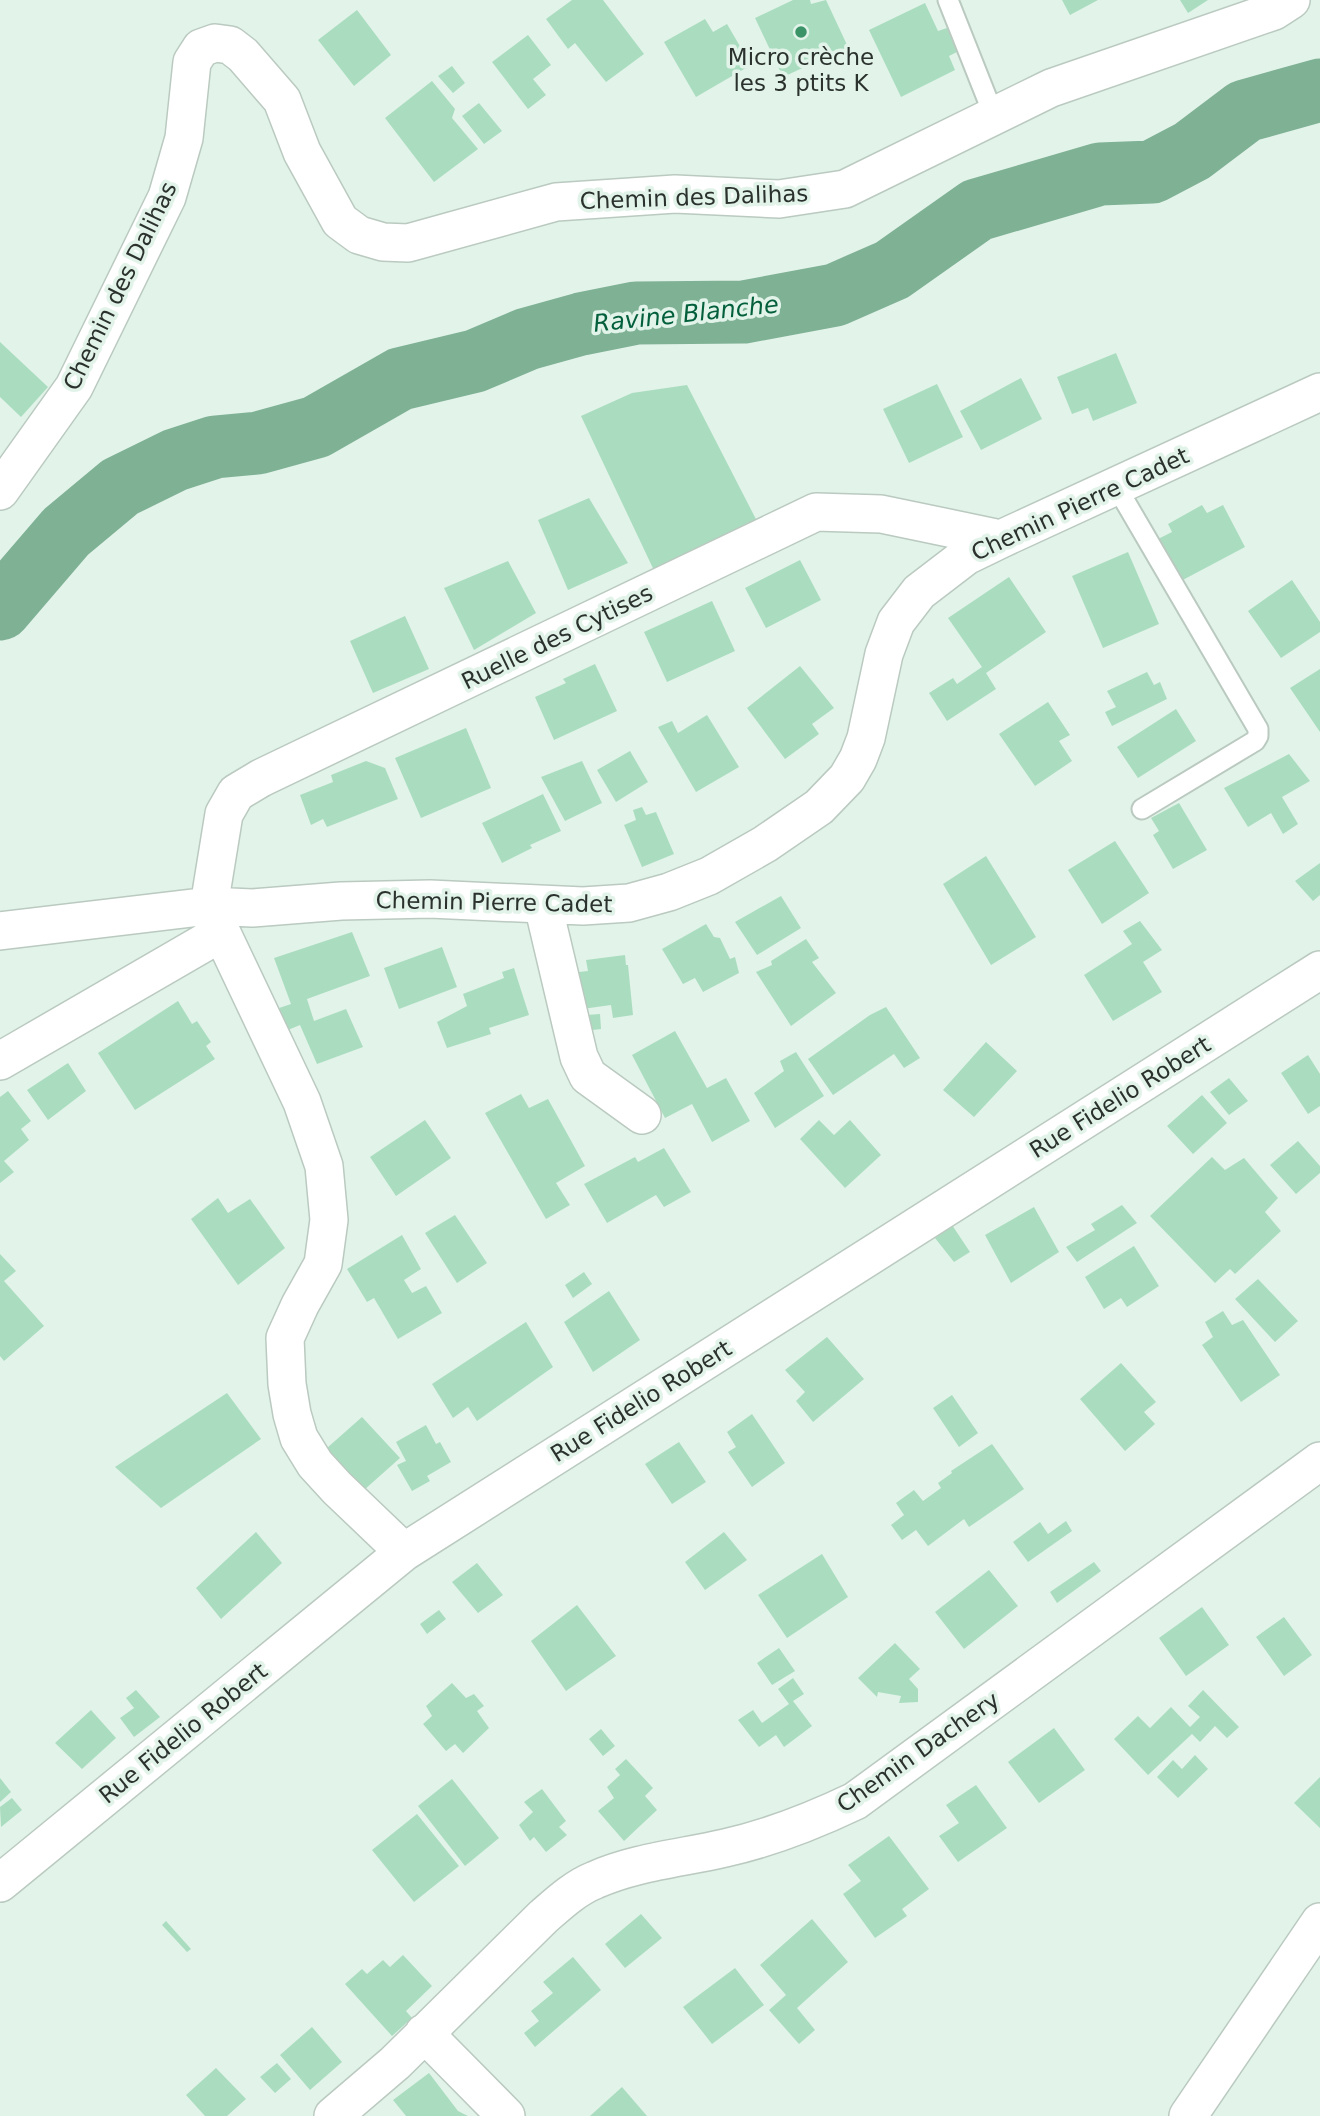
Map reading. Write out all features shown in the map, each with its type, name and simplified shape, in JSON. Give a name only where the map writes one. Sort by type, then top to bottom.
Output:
[{"type":"street","name":"Chemin des Dalihas","points":[[0,492],[74,387],[167,197],[184,138],[192,62],[201,48],[215,43],[230,45],[243,55],[282,100],[302,152],[340,221],[359,235],[383,242],[408,243],[556,202],[675,194],[779,199],[845,189],[1051,88],[1274,11],[1291,0]]},
{"type":"street","name":"Chemin Pierre Cadet","points":[[0,931],[215,920],[252,908],[341,901],[430,899],[583,906],[629,903],[669,892],[709,876],[765,844],[819,807],[847,778],[866,738],[884,654],[896,622],[919,592],[966,556],[1320,392]]},
{"type":"street","name":"Ruelle des Cytises","points":[[215,920],[223,814],[236,793],[261,778],[816,512],[881,514],[1001,539]]},
{"type":"street","points":[[542,905],[579,1057],[588,1076],[642,1115]]},
{"type":"street","points":[[0,1061],[215,920],[302,1102],[324,1166],[329,1220],[323,1265],[285,1338],[287,1384],[299,1438],[315,1464],[337,1488],[404,1552]]},
{"type":"street","name":"Rue Fidelio Robert","points":[[0,1883],[404,1552],[1320,970]]},
{"type":"street","name":"Chemin Dachery","points":[[333,2116],[395,2063],[565,1898],[593,1880],[620,1870],[739,1844],[811,1823],[855,1801],[1320,1461]]},
{"type":"street","points":[[1188,2116],[1320,1922]]},
{"type":"street","points":[[424,2033],[506,2116]]},
{"type":"lane","points":[[948,0],[994,116]]},
{"type":"lane","points":[[1115,486],[1258,729],[1255,741],[1142,809]]},
{"type":"building","points":[[572,0],[603,0],[644,54],[606,82],[575,43],[568,49],[546,19]]},
{"type":"building","name":"Micro crèche les 3 ptits K","points":[[793,0],[810,0],[811,4],[826,0],[848,47],[783,77],[755,18]]},
{"type":"building","points":[[1062,0],[1098,0],[1070,15]]},
{"type":"building","points":[[1180,0],[1208,0],[1188,13]]},
{"type":"building","points":[[925,3],[938,31],[947,28],[957,52],[949,56],[955,70],[901,97],[869,30]]},
{"type":"building","points":[[357,10],[391,55],[354,86],[318,40]]},
{"type":"building","points":[[705,19],[713,32],[727,24],[751,65],[696,97],[664,42]]},
{"type":"building","points":[[528,35],[551,65],[533,79],[546,95],[528,109],[492,62]]},
{"type":"building","points":[[452,66],[465,83],[453,93],[438,76]]},
{"type":"building","points":[[432,81],[455,109],[452,118],[478,149],[434,182],[385,118]]},
{"type":"building","points":[[479,103],[502,131],[484,144],[462,116]]},
{"type":"building","points":[[0,342],[48,387],[21,417],[0,397]]},
{"type":"building","points":[[1116,353],[1137,403],[1093,421],[1088,408],[1072,414],[1057,377]]},
{"type":"building","points":[[1021,378],[1042,419],[981,450],[960,411]]},
{"type":"building","points":[[937,384],[963,437],[909,463],[883,409]]},
{"type":"building","points":[[687,385],[760,527],[659,581],[581,416],[632,393]]},
{"type":"building","points":[[589,498],[628,563],[568,590],[538,520]]},
{"type":"building","points":[[1202,505],[1207,513],[1223,505],[1245,547],[1179,582],[1156,540],[1172,532],[1168,524]]},
{"type":"building","points":[[1128,552],[1159,624],[1103,648],[1072,576]]},
{"type":"building","points":[[800,560],[821,600],[766,628],[745,588]]},
{"type":"building","points":[[508,561],[536,613],[474,650],[444,588]]},
{"type":"building","points":[[1009,577],[1046,632],[986,673],[996,689],[947,721],[929,693],[953,678],[957,684],[982,667],[948,618]]},
{"type":"building","points":[[1292,580],[1320,622],[1320,632],[1281,658],[1248,611]]},
{"type":"building","points":[[712,601],[735,651],[667,682],[644,632]]},
{"type":"building","points":[[405,616],[429,669],[373,693],[350,641]]},
{"type":"building","points":[[595,664],[617,711],[554,740],[535,697],[566,683],[563,679]]},
{"type":"building","points":[[800,666],[834,708],[812,724],[819,734],[785,759],[747,708]]},
{"type":"building","points":[[1320,669],[1320,732],[1290,688]]},
{"type":"building","points":[[1147,672],[1154,685],[1160,682],[1167,699],[1112,726],[1105,712],[1116,707],[1107,691]]},
{"type":"building","points":[[1048,702],[1070,735],[1059,741],[1072,761],[1035,786],[999,734]]},
{"type":"building","points":[[1176,709],[1196,741],[1138,778],[1117,747]]},
{"type":"building","points":[[707,715],[739,767],[696,792],[658,727],[672,721],[678,733]]},
{"type":"building","points":[[466,728],[491,788],[421,818],[395,758]]},
{"type":"building","points":[[630,751],[648,782],[616,802],[597,770]]},
{"type":"building","points":[[1289,754],[1310,781],[1282,797],[1298,824],[1283,834],[1271,813],[1248,827],[1224,788]]},
{"type":"building","points":[[366,761],[385,768],[398,799],[327,827],[323,819],[311,825],[300,795],[333,782],[331,775]]},
{"type":"building","points":[[582,761],[602,803],[565,821],[541,777]]},
{"type":"building","points":[[543,794],[561,831],[530,845],[532,848],[502,863],[482,823]]},
{"type":"building","points":[[1179,803],[1207,850],[1173,869],[1153,835],[1159,831],[1151,818]]},
{"type":"building","points":[[642,807],[646,815],[656,812],[674,854],[642,867],[624,825],[636,820],[633,810]]},
{"type":"building","points":[[1115,841],[1149,893],[1102,924],[1068,870]]},
{"type":"building","points":[[986,856],[1036,937],[991,965],[943,884]]},
{"type":"building","points":[[1320,863],[1320,895],[1313,901],[1295,881]]},
{"type":"building","points":[[781,896],[801,928],[757,955],[735,922]]},
{"type":"building","points":[[1140,921],[1162,950],[1143,962],[1162,992],[1113,1021],[1084,975],[1132,944],[1123,931]]},
{"type":"building","points":[[706,924],[714,937],[720,938],[730,959],[735,957],[739,973],[703,992],[695,978],[683,984],[662,949]]},
{"type":"building","points":[[352,932],[370,976],[307,999],[314,1021],[346,1009],[363,1047],[317,1064],[300,1025],[288,1030],[279,1008],[291,1004],[274,958]]},
{"type":"building","points":[[806,939],[819,958],[812,962],[836,993],[791,1026],[756,972],[772,965],[771,961]]},
{"type":"building","points":[[442,947],[457,987],[399,1009],[384,968]]},
{"type":"building","points":[[625,955],[633,1015],[613,1018],[611,1005],[575,1010],[570,973],[588,971],[586,960]]},
{"type":"building","points":[[514,968],[529,1015],[489,1028],[491,1034],[447,1048],[437,1022],[467,1006],[463,994],[504,978],[502,972]]},
{"type":"building","points":[[178,1001],[192,1024],[197,1021],[211,1042],[206,1046],[215,1059],[135,1110],[98,1053]]},
{"type":"building","points":[[886,1007],[920,1058],[904,1068],[894,1054],[833,1095],[808,1059],[870,1015]]},
{"type":"building","points":[[600,1014],[601,1029],[576,1032],[574,1016]]},
{"type":"building","points":[[675,1031],[707,1088],[726,1078],[750,1121],[712,1142],[692,1104],[665,1118],[632,1055]]},
{"type":"building","points":[[986,1042],[1017,1071],[974,1117],[943,1090]]},
{"type":"building","points":[[796,1052],[824,1096],[775,1128],[754,1093],[784,1071],[780,1061]]},
{"type":"building","points":[[1308,1055],[1320,1074],[1320,1106],[1308,1114],[1281,1073]]},
{"type":"building","points":[[68,1063],[86,1091],[48,1120],[27,1090]]},
{"type":"building","points":[[1229,1078],[1248,1101],[1229,1115],[1210,1092]]},
{"type":"building","points":[[8,1091],[31,1121],[21,1129],[29,1140],[4,1161],[14,1172],[0,1183],[0,1097]]},
{"type":"building","points":[[521,1094],[529,1108],[548,1099],[585,1166],[556,1183],[570,1205],[546,1219],[485,1113]]},
{"type":"building","points":[[1202,1095],[1227,1123],[1193,1154],[1167,1126]]},
{"type":"building","points":[[425,1120],[451,1158],[396,1196],[370,1157]]},
{"type":"building","points":[[819,1120],[834,1135],[850,1120],[881,1155],[845,1188],[800,1139]]},
{"type":"building","points":[[1298,1141],[1320,1166],[1320,1173],[1296,1194],[1270,1165]]},
{"type":"building","points":[[664,1148],[691,1192],[664,1207],[656,1195],[607,1223],[584,1184],[635,1157],[638,1162]]},
{"type":"building","points":[[1212,1157],[1225,1170],[1244,1158],[1278,1198],[1265,1212],[1281,1231],[1235,1274],[1230,1269],[1215,1283],[1150,1216]]},
{"type":"building","points":[[218,1198],[228,1213],[250,1199],[285,1248],[238,1285],[191,1219]]},
{"type":"building","points":[[1122,1205],[1137,1223],[1077,1262],[1066,1247],[1095,1230],[1091,1224]]},
{"type":"building","points":[[1034,1207],[1059,1252],[1011,1283],[985,1235]]},
{"type":"building","points":[[455,1215],[487,1263],[457,1283],[425,1233]]},
{"type":"building","points":[[952,1225],[970,1252],[954,1262],[935,1238]]},
{"type":"building","points":[[402,1235],[421,1269],[404,1280],[412,1293],[426,1286],[442,1313],[398,1339],[374,1298],[367,1302],[347,1269]]},
{"type":"building","points":[[1134,1246],[1159,1286],[1127,1307],[1121,1298],[1104,1309],[1085,1277]]},
{"type":"building","points":[[0,1254],[16,1271],[4,1281],[44,1326],[4,1361],[0,1356]]},
{"type":"building","points":[[584,1272],[592,1284],[573,1298],[565,1285]]},
{"type":"building","points":[[1258,1279],[1298,1321],[1275,1342],[1235,1299]]},
{"type":"building","points":[[609,1291],[640,1340],[593,1372],[564,1322]]},
{"type":"building","points":[[1223,1311],[1232,1325],[1243,1320],[1280,1375],[1241,1402],[1202,1345],[1213,1337],[1205,1322]]},
{"type":"building","points":[[526,1322],[553,1367],[477,1421],[468,1407],[453,1418],[432,1384]]},
{"type":"building","points":[[827,1337],[864,1379],[813,1422],[796,1401],[805,1392],[785,1370]]},
{"type":"building","points":[[1121,1363],[1156,1402],[1144,1412],[1155,1424],[1125,1451],[1080,1399]]},
{"type":"building","points":[[227,1393],[261,1439],[161,1508],[115,1467]]},
{"type":"building","points":[[952,1395],[978,1433],[959,1447],[933,1408]]},
{"type":"building","points":[[752,1414],[785,1463],[752,1487],[728,1452],[736,1447],[727,1432]]},
{"type":"building","points":[[362,1417],[400,1458],[364,1490],[327,1448]]},
{"type":"building","points":[[426,1425],[436,1444],[440,1442],[451,1462],[427,1476],[430,1481],[412,1491],[397,1465],[406,1461],[396,1442]]},
{"type":"building","points":[[679,1442],[706,1482],[672,1504],[645,1464]]},
{"type":"building","points":[[992,1444],[1024,1489],[969,1527],[964,1519],[928,1546],[916,1530],[902,1540],[891,1525],[904,1515],[896,1503],[914,1490],[923,1501],[941,1488],[938,1483],[952,1473],[951,1471]]},
{"type":"building","points":[[1066,1521],[1072,1531],[1028,1562],[1013,1542],[1040,1522],[1048,1534]]},
{"type":"building","points":[[256,1532],[282,1563],[221,1619],[196,1588]]},
{"type":"building","points":[[724,1532],[747,1560],[705,1590],[685,1562]]},
{"type":"building","points":[[822,1554],[848,1597],[787,1638],[758,1595]]},
{"type":"building","points":[[1094,1562],[1101,1571],[1057,1603],[1050,1592]]},
{"type":"building","points":[[477,1563],[503,1595],[478,1613],[452,1582]]},
{"type":"building","points":[[989,1570],[1018,1606],[964,1649],[935,1612]]},
{"type":"building","points":[[577,1605],[616,1656],[566,1691],[531,1641]]},
{"type":"building","points":[[1202,1607],[1229,1645],[1186,1676],[1159,1638]]},
{"type":"building","points":[[439,1610],[446,1619],[427,1634],[420,1624]]},
{"type":"building","points":[[1284,1617],[1312,1655],[1284,1676],[1256,1637]]},
{"type":"building","points":[[895,1643],[920,1669],[909,1679],[918,1689],[918,1702],[899,1703],[901,1696],[878,1692],[877,1697],[858,1678]]},
{"type":"building","points":[[779,1648],[795,1671],[772,1685],[757,1663]]},
{"type":"building","points":[[793,1678],[804,1694],[793,1701],[812,1726],[784,1747],[776,1735],[759,1747],[738,1720],[753,1710],[762,1723],[789,1704],[778,1689]]},
{"type":"building","points":[[452,1683],[466,1698],[474,1694],[484,1706],[477,1711],[489,1728],[463,1753],[455,1744],[446,1751],[423,1724],[432,1716],[426,1706]]},
{"type":"building","points":[[136,1690],[160,1717],[134,1737],[120,1718],[134,1708],[126,1698]]},
{"type":"building","points":[[1203,1690],[1239,1727],[1227,1738],[1215,1726],[1200,1742],[1192,1734],[1148,1775],[1114,1739],[1138,1716],[1150,1728],[1171,1707],[1190,1727],[1200,1717],[1188,1706]]},
{"type":"building","points":[[91,1710],[116,1738],[82,1769],[55,1743]]},
{"type":"building","points":[[1054,1728],[1085,1770],[1039,1803],[1008,1762]]},
{"type":"building","points":[[601,1729],[615,1746],[603,1756],[589,1739]]},
{"type":"building","points":[[1195,1755],[1208,1769],[1178,1798],[1157,1777],[1173,1760],[1182,1769]]},
{"type":"building","points":[[626,1759],[653,1788],[645,1796],[657,1810],[624,1841],[598,1811],[614,1798],[607,1787],[620,1775],[615,1769]]},
{"type":"building","points":[[1320,1777],[1320,1828],[1294,1803]]},
{"type":"building","points":[[0,1778],[11,1792],[0,1802]]},
{"type":"building","points":[[452,1779],[499,1838],[465,1866],[418,1806]]},
{"type":"building","points":[[976,1785],[1007,1828],[958,1862],[939,1836],[959,1823],[946,1805]]},
{"type":"building","points":[[542,1789],[566,1821],[559,1827],[567,1835],[546,1852],[534,1837],[530,1841],[519,1825],[533,1812],[524,1802]]},
{"type":"building","points":[[12,1798],[22,1810],[1,1827],[0,1807]]},
{"type":"building","points":[[417,1814],[459,1866],[414,1902],[372,1850]]},
{"type":"building","points":[[889,1836],[929,1889],[902,1909],[907,1916],[875,1938],[843,1894],[861,1881],[848,1865]]},
{"type":"building","points":[[641,1914],[662,1938],[625,1968],[605,1944]]},
{"type":"building","points":[[812,1919],[848,1962],[797,2008],[815,2030],[799,2044],[769,2010],[786,1995],[760,1965]]},
{"type":"building","points":[[166,1921],[191,1949],[187,1952],[162,1925]]},
{"type":"building","points":[[403,1955],[432,1986],[406,2011],[412,2018],[392,2036],[345,1984],[362,1969],[367,1974],[383,1960],[390,1967]]},
{"type":"building","points":[[573,1957],[601,1990],[535,2047],[524,2033],[539,2021],[531,2011],[553,1993],[543,1982]]},
{"type":"building","points":[[735,1968],[764,2005],[712,2044],[683,2007]]},
{"type":"building","points":[[312,2027],[342,2062],[310,2090],[280,2055]]},
{"type":"building","points":[[277,2063],[291,2079],[275,2093],[260,2077]]},
{"type":"building","points":[[216,2068],[246,2099],[227,2116],[205,2116],[186,2095]]},
{"type":"building","points":[[429,2073],[458,2111],[468,2116],[406,2116],[393,2100]]},
{"type":"building","points":[[622,2087],[647,2116],[590,2116]]},
{"type":"waterway","name":"Ravine Blanche","points":[[0,609],[66,532],[120,487],[175,460],[215,447],[258,443],[316,427],[400,379],[475,361],[527,339],[581,324],[636,313],[744,312],[835,295],[892,270],[977,210],[1100,174],[1152,172],[1192,151],[1245,111],[1320,90]]},
{"type":"place","name":"Micro crèche les 3 ptits K","points":[[801,32]]}]
